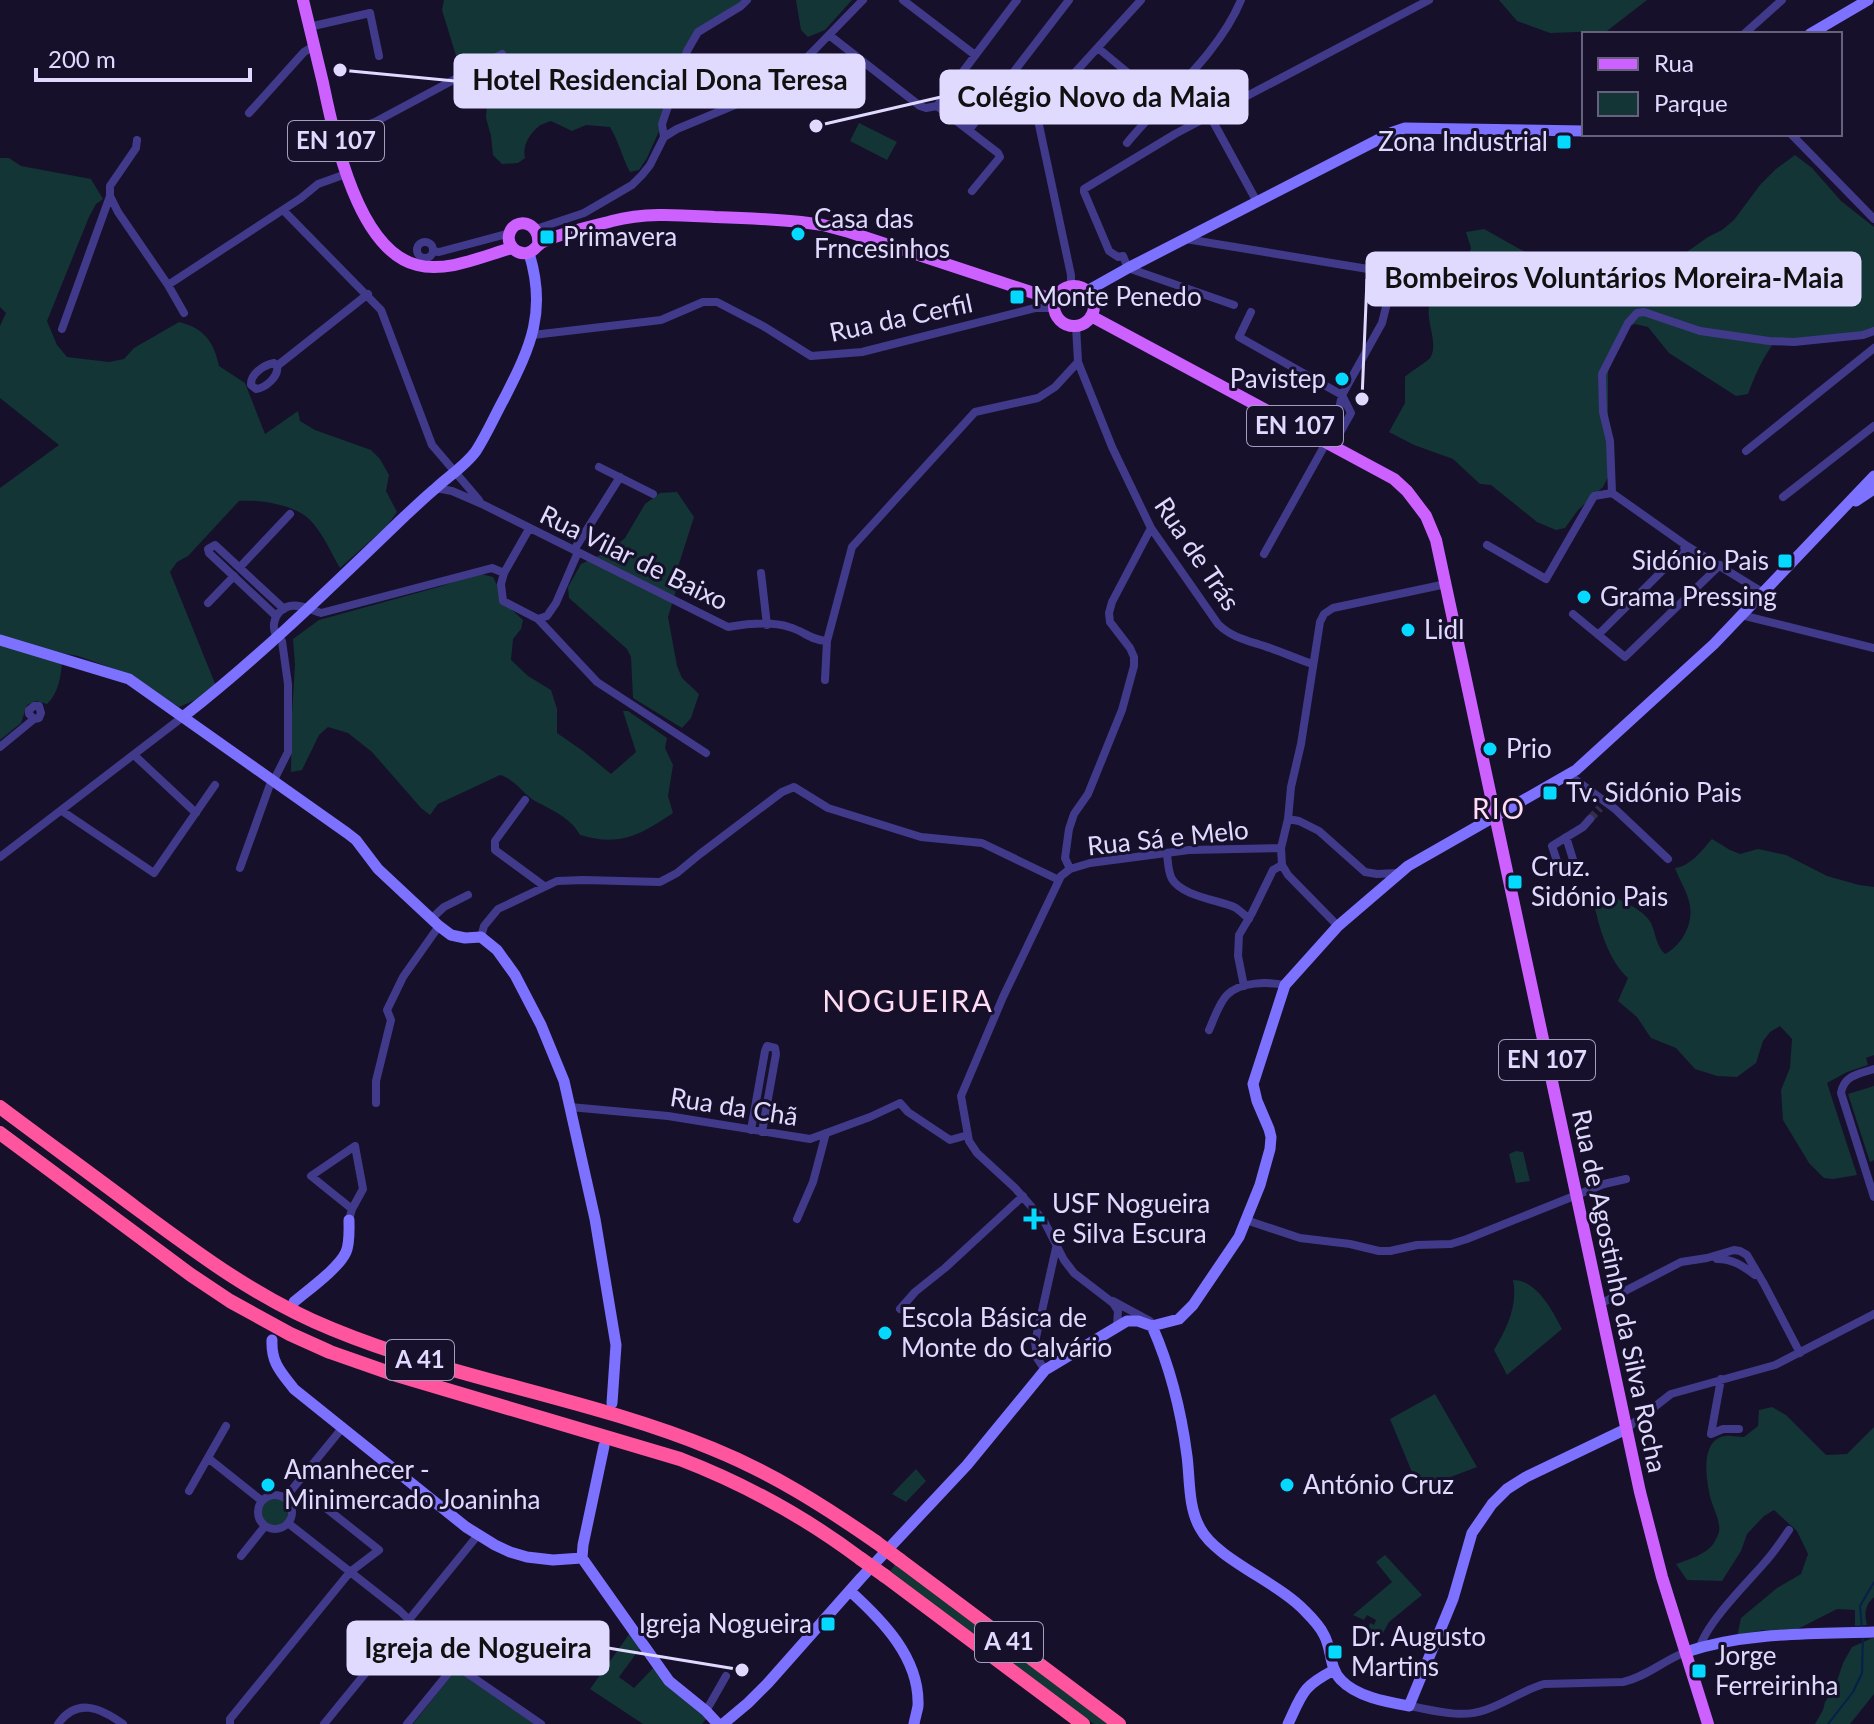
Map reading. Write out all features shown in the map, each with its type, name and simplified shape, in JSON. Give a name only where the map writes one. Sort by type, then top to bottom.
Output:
[{"type":"highway","name":"A 41","points":[[0,1107],[198,1254],[295,1312],[354,1338],[406,1356],[651,1426],[713,1449],[793,1488],[876,1542],[1119,1724]]},
{"type":"highway","name":"A 41","points":[[0,1133],[191,1275],[290,1334],[363,1364],[680,1459],[769,1499],[823,1531],[1083,1724]]},
{"type":"main road","name":"EN 107","points":[[303,0],[346,174],[375,233],[394,254],[407,262],[429,267],[451,265],[512,248]]},
{"type":"main road","points":[[534,248],[538,234],[536,229],[527,224],[517,225],[509,238],[512,248],[520,253],[534,248],[561,236],[628,217],[654,214],[812,223],[849,232],[1026,291],[1055,305]]},
{"type":"main road","points":[[1079,287],[1087,291],[1094,306],[1091,316],[1085,323],[1076,326],[1063,323],[1057,316],[1055,305],[1062,290],[1079,287]]},
{"type":"main road","name":"EN 107","points":[[1091,316],[1394,479],[1407,491],[1432,528],[1494,816]]},
{"type":"main road","name":"Rua de Agostinho da Silva Rocha","points":[[1494,816],[1649,1531],[1708,1724]]},
{"type":"street","points":[[664,137],[662,124],[687,51],[698,32],[747,0]]},
{"type":"street","points":[[536,229],[584,213],[632,185],[650,165],[664,137],[677,129],[775,86],[800,66],[863,0]]},
{"type":"street","points":[[903,0],[975,55]]},
{"type":"street","points":[[829,35],[920,106],[937,106],[1017,0]]},
{"type":"street","points":[[969,130],[1069,0]]},
{"type":"street","points":[[1071,287],[1039,125],[1040,117],[1050,100],[1141,0]]},
{"type":"street","points":[[1127,143],[1213,47],[1229,25],[1241,0]]},
{"type":"street","points":[[1234,305],[1128,268],[1123,256],[1118,257],[1109,251],[1084,189],[1175,134],[1429,0]]},
{"type":"street","points":[[1746,32],[1782,0]]},
{"type":"street","points":[[1813,32],[1868,0]]},
{"type":"street","points":[[309,27],[370,13],[379,56]]},
{"type":"street","points":[[249,113],[304,52],[314,46]]},
{"type":"street","points":[[1098,48],[1163,102]]},
{"type":"street","points":[[335,137],[375,122],[502,54],[523,96]]},
{"type":"street","points":[[937,106],[1000,157],[972,191]]},
{"type":"street","points":[[1210,116],[1257,202]]},
{"type":"street","points":[[1087,291],[1405,128],[1582,131]]},
{"type":"street","points":[[1793,136],[1874,219]]},
{"type":"street","points":[[62,329],[110,196],[110,186],[136,148],[137,140]]},
{"type":"street","points":[[168,285],[318,184],[346,174]]},
{"type":"street","points":[[110,196],[184,313]]},
{"type":"street","name":"Rua Vilar de Baixo","points":[[283,210],[381,310],[432,445],[482,504]]},
{"type":"street","points":[[555,222],[561,236]]},
{"type":"street","points":[[433,251],[510,233]]},
{"type":"street","points":[[1185,239],[1368,269],[1452,289]]},
{"type":"street","points":[[0,857],[219,689],[476,450],[524,360],[533,335],[537,312],[534,248]]},
{"type":"street","points":[[1342,395],[1382,323],[1394,275]]},
{"type":"street","points":[[277,366],[368,294]]},
{"type":"street","name":"Rua da Cerfil","points":[[533,335],[661,320],[703,302],[717,302],[811,356],[862,352],[1055,305]]},
{"type":"street","points":[[1251,312],[1239,337],[1342,395],[1351,413],[1337,438],[1326,443],[1264,554]]},
{"type":"street","points":[[1612,493],[1602,374],[1628,323],[1637,313],[1644,312],[1700,331],[1769,341],[1794,342],[1863,335],[1874,331]]},
{"type":"street","name":"Rua de Trás","points":[[1076,326],[1078,362],[1112,447],[1151,528],[1218,624],[1226,633],[1242,640],[1312,664]]},
{"type":"street","points":[[1746,451],[1874,348]]},
{"type":"street","points":[[825,680],[827,641],[852,547],[975,412],[1038,398],[1055,387],[1078,362]]},
{"type":"street","points":[[1783,497],[1874,426]]},
{"type":"street","points":[[599,467],[653,494]]},
{"type":"street","points":[[604,1446],[582,1558],[669,1681],[720,1724],[768,1683],[967,1465],[1045,1370],[1117,1326],[1132,1320],[1155,1326],[1179,1319],[1193,1305],[1231,1250],[1260,1185],[1271,1137],[1253,1084],[1285,985],[1338,926],[1418,859],[1569,775],[1714,644],[1874,476]]},
{"type":"street","points":[[538,619],[547,616],[556,603],[576,551],[620,477]]},
{"type":"street","name":"Rua Vilar de Baixo","points":[[436,488],[452,491],[482,504],[728,627],[788,626],[815,640],[827,641]]},
{"type":"street","points":[[1842,510],[1874,489]]},
{"type":"street","points":[[1487,545],[1546,579],[1594,496],[1612,493],[1687,546],[1762,592]]},
{"type":"street","points":[[240,567],[290,514]]},
{"type":"street","points":[[1070,869],[1065,858],[1069,829],[1074,814],[1088,794],[1122,710],[1134,666],[1130,648],[1110,622],[1109,613],[1151,528]]},
{"type":"street","points":[[529,529],[504,573],[501,584],[503,601],[538,619],[597,682],[706,753]]},
{"type":"street","points":[[276,616],[208,549],[215,545],[284,609]]},
{"type":"street","points":[[1599,634],[1687,546]]},
{"type":"street","points":[[1573,614],[1625,657],[1720,565]]},
{"type":"street","points":[[240,868],[273,780],[288,752],[288,684],[282,641],[274,631],[276,616],[288,606],[300,606],[321,613],[492,568],[504,573]]},
{"type":"street","points":[[761,573],[767,625]]},
{"type":"street","points":[[208,603],[234,576]]},
{"type":"street","points":[[1281,848],[1301,744],[1312,664],[1324,614],[1333,608],[1446,584]]},
{"type":"street","points":[[1741,615],[1874,648]]},
{"type":"street","points":[[0,640],[129,679],[356,840],[378,869],[451,935],[481,937],[497,950],[535,1012],[564,1081],[595,1219],[616,1345],[612,1403]]},
{"type":"street","points":[[0,747],[34,719]]},
{"type":"street","points":[[134,755],[196,813]]},
{"type":"street","points":[[1569,775],[1668,859]]},
{"type":"street","points":[[62,811],[154,873],[215,785]]},
{"type":"street","points":[[481,937],[484,926],[498,909],[557,881],[660,882],[677,873],[782,792],[794,787],[828,808],[921,837],[982,843],[1059,880]]},
{"type":"street","points":[[525,800],[495,841],[495,850],[544,886]]},
{"type":"street","points":[[1288,819],[1319,831],[1365,872],[1398,873]]},
{"type":"street","points":[[1566,837],[1590,819]]},
{"type":"street","name":"Rua Sá e Melo","points":[[968,1135],[961,1096],[964,1086],[1034,929],[1061,876],[1070,869],[1090,863],[1189,850],[1281,848],[1282,865],[1288,875],[1338,926]]},
{"type":"street","points":[[1167,854],[1173,882],[1207,899],[1234,907],[1249,919]]},
{"type":"street","points":[[1244,986],[1237,944],[1239,935],[1273,870],[1282,865]]},
{"type":"street","points":[[376,1103],[376,1081],[391,1020],[387,1010],[444,907],[468,895]]},
{"type":"street","points":[[1209,1030],[1229,993],[1244,986],[1285,985]]},
{"type":"street","points":[[751,1130],[767,1046],[775,1048],[776,1054],[762,1132]]},
{"type":"street","points":[[1874,1069],[1849,1078],[1843,1084],[1841,1093],[1874,1197]]},
{"type":"street","name":"Rua da Chã","points":[[570,1107],[668,1116],[810,1139],[900,1103],[908,1112],[950,1140],[968,1135]]},
{"type":"street","points":[[797,1219],[813,1182],[826,1133]]},
{"type":"street","points":[[968,1135],[977,1153],[1023,1196],[1044,1221],[1064,1260],[1080,1279],[1155,1326],[1174,1384],[1194,1513],[1200,1529],[1221,1551],[1304,1609],[1324,1635],[1334,1670],[1340,1679],[1358,1691],[1391,1703],[1459,1714],[1484,1711],[1544,1684],[1634,1680],[1676,1656],[1700,1647],[1745,1639],[1873,1632]]},
{"type":"street","points":[[294,1302],[341,1260],[348,1245],[351,1214],[363,1189],[355,1146],[311,1176],[351,1214]]},
{"type":"street","points":[[1246,1220],[1300,1238],[1390,1251],[1417,1245],[1451,1244],[1604,1184],[1626,1179]]},
{"type":"street","points":[[900,1309],[1023,1196]]},
{"type":"street","points":[[1045,1370],[1037,1358],[1035,1342],[1056,1247]]},
{"type":"street","points":[[1600,1304],[1681,1262],[1727,1259],[1741,1264],[1764,1284],[1800,1353]]},
{"type":"street","points":[[1108,1298],[1118,1311],[1117,1326]]},
{"type":"street","points":[[1409,1706],[1453,1599],[1472,1533],[1507,1489],[1626,1429],[1671,1394],[1775,1365],[1874,1314]]},
{"type":"street","points":[[272,1340],[275,1363],[294,1389],[478,1535],[510,1552],[527,1557],[553,1560],[582,1558]]},
{"type":"street","points":[[1721,1379],[1711,1434],[1723,1429],[1739,1429]]},
{"type":"street","points":[[189,1491],[226,1426]]},
{"type":"street","points":[[285,1498],[343,1427]]},
{"type":"street","points":[[208,1458],[262,1501]]},
{"type":"street","points":[[271,1495],[285,1498],[292,1509],[292,1518],[278,1529],[269,1529],[260,1521],[258,1507],[271,1495]]},
{"type":"street","points":[[230,1724],[230,1719],[350,1572],[379,1550],[326,1508]]},
{"type":"street","points":[[288,1523],[409,1619],[455,1665],[541,1724]]},
{"type":"street","points":[[241,1556],[265,1526]]},
{"type":"street","points":[[1700,1647],[1704,1637],[1789,1530]]},
{"type":"street","points":[[324,1724],[478,1535]]},
{"type":"street","points":[[850,1591],[897,1640],[909,1664],[918,1705],[914,1724]]},
{"type":"street","points":[[407,1724],[455,1665]]},
{"type":"street","points":[[1288,1724],[1305,1688],[1334,1670]]},
{"type":"street","points":[[706,1711],[726,1676]]},
{"type":"street","points":[[58,1724],[72,1710],[84,1707],[109,1714],[123,1724]]},
{"type":"green space","points":[[444,0],[741,0],[733,13],[688,44],[680,58],[664,120],[647,158],[639,170],[630,172],[610,127],[586,125],[572,131],[551,121],[532,133],[525,145],[525,158],[518,163],[502,164],[493,155],[486,118],[487,103],[502,86],[505,75],[496,62],[487,62],[461,72],[442,10]]},
{"type":"green space","points":[[796,0],[852,0],[825,30],[808,37],[801,30]]},
{"type":"green space","points":[[1499,0],[1647,0],[1607,31],[1550,33],[1517,21]]},
{"type":"green space","points":[[859,123],[897,142],[887,160],[850,141]]},
{"type":"green space","points":[[1795,155],[1812,168],[1841,201],[1874,227],[1874,330],[1830,338],[1776,340],[1748,394],[1736,396],[1669,353],[1648,327],[1635,324],[1627,327],[1612,355],[1608,372],[1608,477],[1603,487],[1578,510],[1565,528],[1556,530],[1537,522],[1491,485],[1480,484],[1453,459],[1389,432],[1405,403],[1405,377],[1429,359],[1432,353],[1429,307],[1436,296],[1451,295],[1458,286],[1471,248],[1466,232],[1484,229],[1525,252],[1557,259],[1599,255],[1617,263],[1647,267],[1671,263],[1734,220],[1760,185]]},
{"type":"green space","points":[[0,158],[9,158],[21,166],[91,179],[103,199],[96,204],[89,217],[47,321],[57,345],[67,357],[109,362],[124,359],[134,348],[179,322],[188,325],[206,337],[219,366],[245,383],[265,434],[298,411],[300,421],[315,430],[371,450],[389,475],[386,491],[397,512],[387,526],[340,568],[319,531],[304,515],[276,504],[247,501],[239,501],[188,556],[177,562],[170,572],[216,686],[200,698],[179,707],[126,674],[106,666],[0,636],[0,488],[59,445],[0,398],[0,326],[6,313],[0,307]]},
{"type":"green space","points":[[677,492],[694,517],[678,567],[678,584],[668,617],[677,666],[682,678],[699,694],[691,718],[682,728],[633,698],[631,657],[627,649],[569,598],[568,587],[581,564],[611,550],[625,538],[645,504],[660,493]]},
{"type":"green space","points":[[477,573],[493,577],[500,599],[523,620],[521,629],[513,639],[511,660],[528,676],[551,690],[557,709],[557,733],[611,774],[636,752],[623,711],[628,711],[667,738],[665,748],[673,765],[668,796],[673,813],[629,837],[607,840],[580,835],[566,819],[500,775],[438,804],[430,815],[372,752],[348,733],[328,727],[319,735],[302,770],[291,772],[293,639],[319,620],[442,586]]},
{"type":"green space","points":[[0,645],[62,662],[58,685],[51,700],[47,704],[36,701],[27,705],[21,723],[0,740]]},
{"type":"green space","points":[[1712,839],[1740,854],[1758,849],[1786,855],[1827,876],[1874,887],[1874,1055],[1866,1058],[1868,1065],[1827,1083],[1857,1175],[1824,1178],[1809,1163],[1783,1120],[1781,1090],[1790,1068],[1792,1039],[1780,1026],[1763,1041],[1756,1063],[1737,1077],[1717,1076],[1695,1069],[1676,1048],[1651,1038],[1637,1017],[1618,1001],[1628,978],[1611,955],[1595,908],[1600,901],[1612,896],[1639,910],[1651,923],[1662,951],[1665,954],[1672,950],[1687,930],[1690,914],[1688,898],[1675,868],[1691,861]]},
{"type":"green space","points":[[1874,1086],[1874,1160],[1870,1162],[1848,1094]]},
{"type":"green space","points":[[1523,1152],[1530,1181],[1516,1183],[1509,1154]]},
{"type":"green space","points":[[1513,1280],[1522,1281],[1536,1290],[1562,1329],[1507,1375],[1494,1350],[1510,1316],[1514,1299]]},
{"type":"green space","points":[[1435,1394],[1477,1467],[1419,1489],[1390,1419]]},
{"type":"green space","points":[[1772,1407],[1786,1415],[1826,1455],[1847,1454],[1874,1427],[1874,1597],[1866,1610],[1867,1625],[1855,1626],[1855,1610],[1837,1609],[1790,1633],[1762,1630],[1737,1637],[1741,1618],[1777,1588],[1801,1574],[1808,1554],[1797,1531],[1774,1510],[1747,1534],[1741,1551],[1722,1581],[1687,1580],[1676,1564],[1706,1551],[1719,1533],[1707,1480],[1708,1452],[1712,1445],[1725,1436],[1744,1437],[1758,1426],[1759,1410]]},
{"type":"green space","points":[[916,1469],[926,1481],[906,1502],[892,1494]]},
{"type":"green space","points":[[274,1498],[284,1502],[288,1512],[284,1522],[274,1526],[264,1522],[260,1512],[264,1502]]},
{"type":"green space","points":[[1385,1555],[1422,1595],[1389,1622],[1383,1633],[1368,1628],[1376,1620],[1367,1615],[1364,1620],[1353,1615],[1392,1582],[1376,1562]]},
{"type":"green space","points":[[895,1565],[1108,1724],[1094,1724],[890,1571]]},
{"type":"green space","points":[[630,1633],[641,1647],[619,1677],[634,1688],[655,1666],[707,1718],[702,1724],[643,1724],[590,1689]]},
{"type":"green space","points":[[1872,1638],[1874,1694],[1850,1724],[1815,1724],[1852,1647]]},
{"type":"green space","points":[[454,1672],[460,1673],[535,1724],[413,1724]]},
{"type":"waterway","points":[[1862,1629],[1860,1606],[1874,1582]]},
{"type":"waterway","points":[[1828,1724],[1853,1692],[1862,1673],[1863,1636]]},
{"type":"tunnel","points":[[1590,819],[1600,808]]},
{"type":"place","name":"Hotel Residencial Dona Teresa","points":[[340,70]]},
{"type":"place","name":"Colégio Novo da Maia","points":[[816,126]]},
{"type":"place","name":"Zona Industrial","points":[[1564,142]]},
{"type":"place","name":"Casa das Frncesinhos","points":[[798,234]]},
{"type":"place","name":"Primavera","points":[[547,237]]},
{"type":"place","name":"Monte Penedo","points":[[1017,297]]},
{"type":"place","name":"Pavistep","points":[[1342,379]]},
{"type":"place","name":"Bombeiros Voluntários Moreira-Maia","points":[[1362,399]]},
{"type":"place","name":"Sidónio Pais","points":[[1785,561]]},
{"type":"place","name":"Grama Pressing","points":[[1584,597]]},
{"type":"place","name":"Lidl","points":[[1408,630]]},
{"type":"place","name":"Prio","points":[[1490,749]]},
{"type":"place","name":"Tv. Sidónio Pais","points":[[1550,793]]},
{"type":"place","name":"Cruz. Sidónio Pais","points":[[1515,882]]},
{"type":"place","name":"USF Nogueira e Silva Escura","points":[[1034,1219]]},
{"type":"place","name":"Escola Básica de Monte do Calvário","points":[[885,1333]]},
{"type":"place","name":"Amanhecer - Minimercado Joaninha","points":[[268,1485]]},
{"type":"place","name":"António Cruz","points":[[1287,1485]]},
{"type":"place","name":"Igreja Nogueira","points":[[828,1624]]},
{"type":"place","name":"Dr. Augusto Martins","points":[[1335,1652]]},
{"type":"place","name":"Igreja de Nogueira","points":[[742,1670]]},
{"type":"place","name":"Jorge Ferreirinha","points":[[1699,1671]]},
{"type":"district","name":"RIO","points":[[1499,809]]},
{"type":"district","name":"NOGUEIRA","points":[[908,1002]]}]
